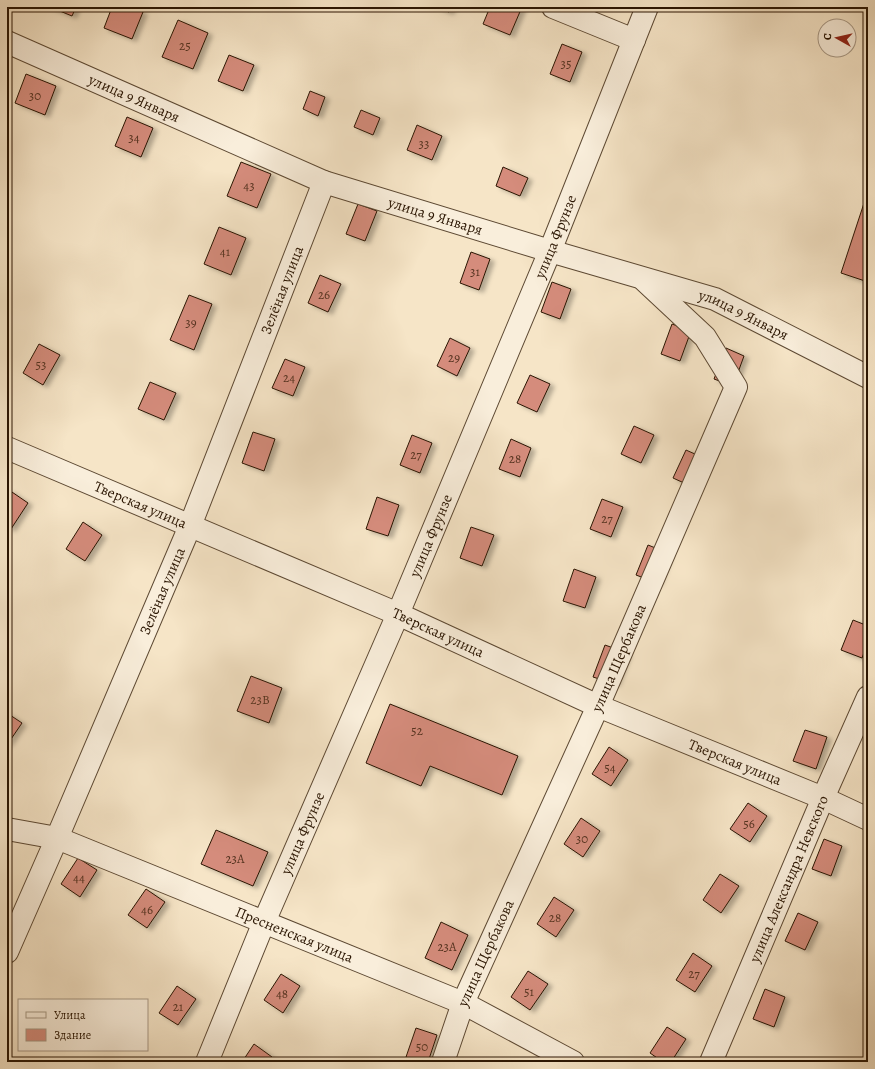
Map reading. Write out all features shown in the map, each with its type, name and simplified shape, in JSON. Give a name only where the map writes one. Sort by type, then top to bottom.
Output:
[{"type":"street","points":[[553,7],[634,40]]},
{"type":"street","name":"улица Фрунзе","points":[[207,1062],[264,922],[398,614],[550,251],[647,7]]},
{"type":"street","name":"улица 9 Января","points":[[7,42],[324,182],[550,251],[715,299],[868,377]]},
{"type":"street","name":"Зелёная улица","points":[[7,952],[58,838],[190,526],[324,182]]},
{"type":"street","name":"улица Щербакова","points":[[443,1062],[463,1003],[598,706],[736,387],[705,337],[642,278]]},
{"type":"street","name":"Тверская улица","points":[[7,448],[398,614],[598,706],[823,798],[868,818]]},
{"type":"street","name":"улица Александра Невского","points":[[711,1062],[868,696]]},
{"type":"street","name":"Пресненская улица","points":[[7,829],[58,838],[463,1003],[573,1062]]},
{"type":"building","points":[[50,7],[76,7],[72,16]]},
{"type":"building","points":[[112,7],[132,7],[143,12],[132,39],[104,28]]},
{"type":"building","points":[[437,7],[452,7],[449,12]]},
{"type":"building","points":[[490,7],[522,7],[510,35],[483,24]]},
{"type":"building","points":[[178,20],[208,33],[193,69],[162,57]]},
{"type":"building","points":[[562,44],[582,52],[570,82],[550,74]]},
{"type":"building","points":[[229,55],[254,65],[243,91],[218,81]]},
{"type":"building","points":[[26,74],[56,86],[45,115],[15,103]]},
{"type":"building","points":[[310,91],[325,97],[318,116],[303,109]]},
{"type":"building","points":[[361,110],[380,118],[373,135],[354,127]]},
{"type":"building","points":[[127,117],[153,128],[141,157],[115,146]]},
{"type":"building","points":[[417,125],[442,136],[432,160],[407,150]]},
{"type":"building","points":[[241,162],[271,174],[257,208],[227,196]]},
{"type":"building","points":[[503,167],[528,178],[520,196],[496,186]]},
{"type":"building","points":[[868,191],[868,282],[841,273]]},
{"type":"building","points":[[358,204],[377,211],[365,241],[346,234]]},
{"type":"building","points":[[219,227],[246,238],[231,275],[204,264]]},
{"type":"building","points":[[471,252],[490,259],[479,290],[460,283]]},
{"type":"building","points":[[320,275],[341,284],[328,312],[308,303]]},
{"type":"building","points":[[552,282],[571,289],[560,319],[541,312]]},
{"type":"building","points":[[189,295],[212,304],[194,350],[170,340]]},
{"type":"building","points":[[672,324],[691,331],[680,361],[661,354]]},
{"type":"building","points":[[450,338],[470,348],[457,376],[437,366]]},
{"type":"building","points":[[39,344],[60,355],[43,385],[23,373]]},
{"type":"building","points":[[726,348],[744,356],[733,386],[714,379]]},
{"type":"building","points":[[285,359],[305,367],[293,396],[272,388]]},
{"type":"building","points":[[530,375],[550,384],[537,412],[517,403]]},
{"type":"building","points":[[150,382],[176,393],[164,420],[138,409]]},
{"type":"building","points":[[634,426],[654,435],[641,463],[621,454]]},
{"type":"building","points":[[253,432],[275,439],[264,471],[242,463]]},
{"type":"building","points":[[412,435],[432,443],[420,473],[400,465]]},
{"type":"building","points":[[511,439],[531,448],[520,477],[499,469]]},
{"type":"building","points":[[686,450],[706,459],[693,487],[673,478]]},
{"type":"building","points":[[9,490],[28,503],[11,529],[7,527],[7,493]]},
{"type":"building","points":[[377,497],[399,505],[388,536],[366,529]]},
{"type":"building","points":[[602,499],[623,507],[611,537],[590,529]]},
{"type":"building","points":[[83,522],[102,535],[85,561],[66,549]]},
{"type":"building","points":[[471,527],[494,535],[482,566],[460,558]]},
{"type":"building","points":[[648,545],[668,553],[657,583],[636,575]]},
{"type":"building","points":[[574,569],[596,577],[585,608],[563,601]]},
{"type":"building","points":[[853,620],[868,626],[868,642],[862,658],[841,650]]},
{"type":"building","points":[[605,645],[627,653],[615,684],[593,677]]},
{"type":"building","points":[[251,676],[282,688],[269,723],[237,711]]},
{"type":"building","points":[[390,704],[518,756],[502,795],[430,766],[421,786],[366,763]]},
{"type":"building","points":[[7,713],[22,723],[7,745]]},
{"type":"building","points":[[805,730],[827,737],[816,769],[793,761]]},
{"type":"building","points":[[609,747],[628,760],[611,786],[592,774]]},
{"type":"building","points":[[748,803],[767,816],[750,842],[730,829]]},
{"type":"building","points":[[581,818],[600,831],[583,857],[564,844]]},
{"type":"building","points":[[216,830],[268,852],[253,886],[201,864]]},
{"type":"building","points":[[824,839],[842,846],[831,876],[812,869]]},
{"type":"building","points":[[78,858],[97,870],[80,897],[61,884]]},
{"type":"building","points":[[720,874],[739,886],[721,913],[703,900]]},
{"type":"building","points":[[146,889],[165,902],[147,928],[128,915]]},
{"type":"building","points":[[554,897],[574,910],[556,937],[537,924]]},
{"type":"building","points":[[798,913],[818,922],[805,950],[785,941]]},
{"type":"building","points":[[441,922],[468,935],[452,970],[425,958]]},
{"type":"building","points":[[693,953],[712,966],[695,992],[676,980]]},
{"type":"building","points":[[528,971],[548,984],[530,1010],[511,997]]},
{"type":"building","points":[[281,974],[300,986],[283,1013],[264,1000]]},
{"type":"building","points":[[177,986],[196,999],[178,1025],[159,1013]]},
{"type":"building","points":[[765,989],[785,997],[774,1027],[753,1019]]},
{"type":"building","points":[[667,1027],[686,1039],[671,1062],[663,1062],[650,1053]]},
{"type":"building","points":[[416,1028],[437,1035],[428,1062],[422,1062],[406,1057]]},
{"type":"building","points":[[254,1044],[272,1057],[269,1062],[242,1062]]}]
